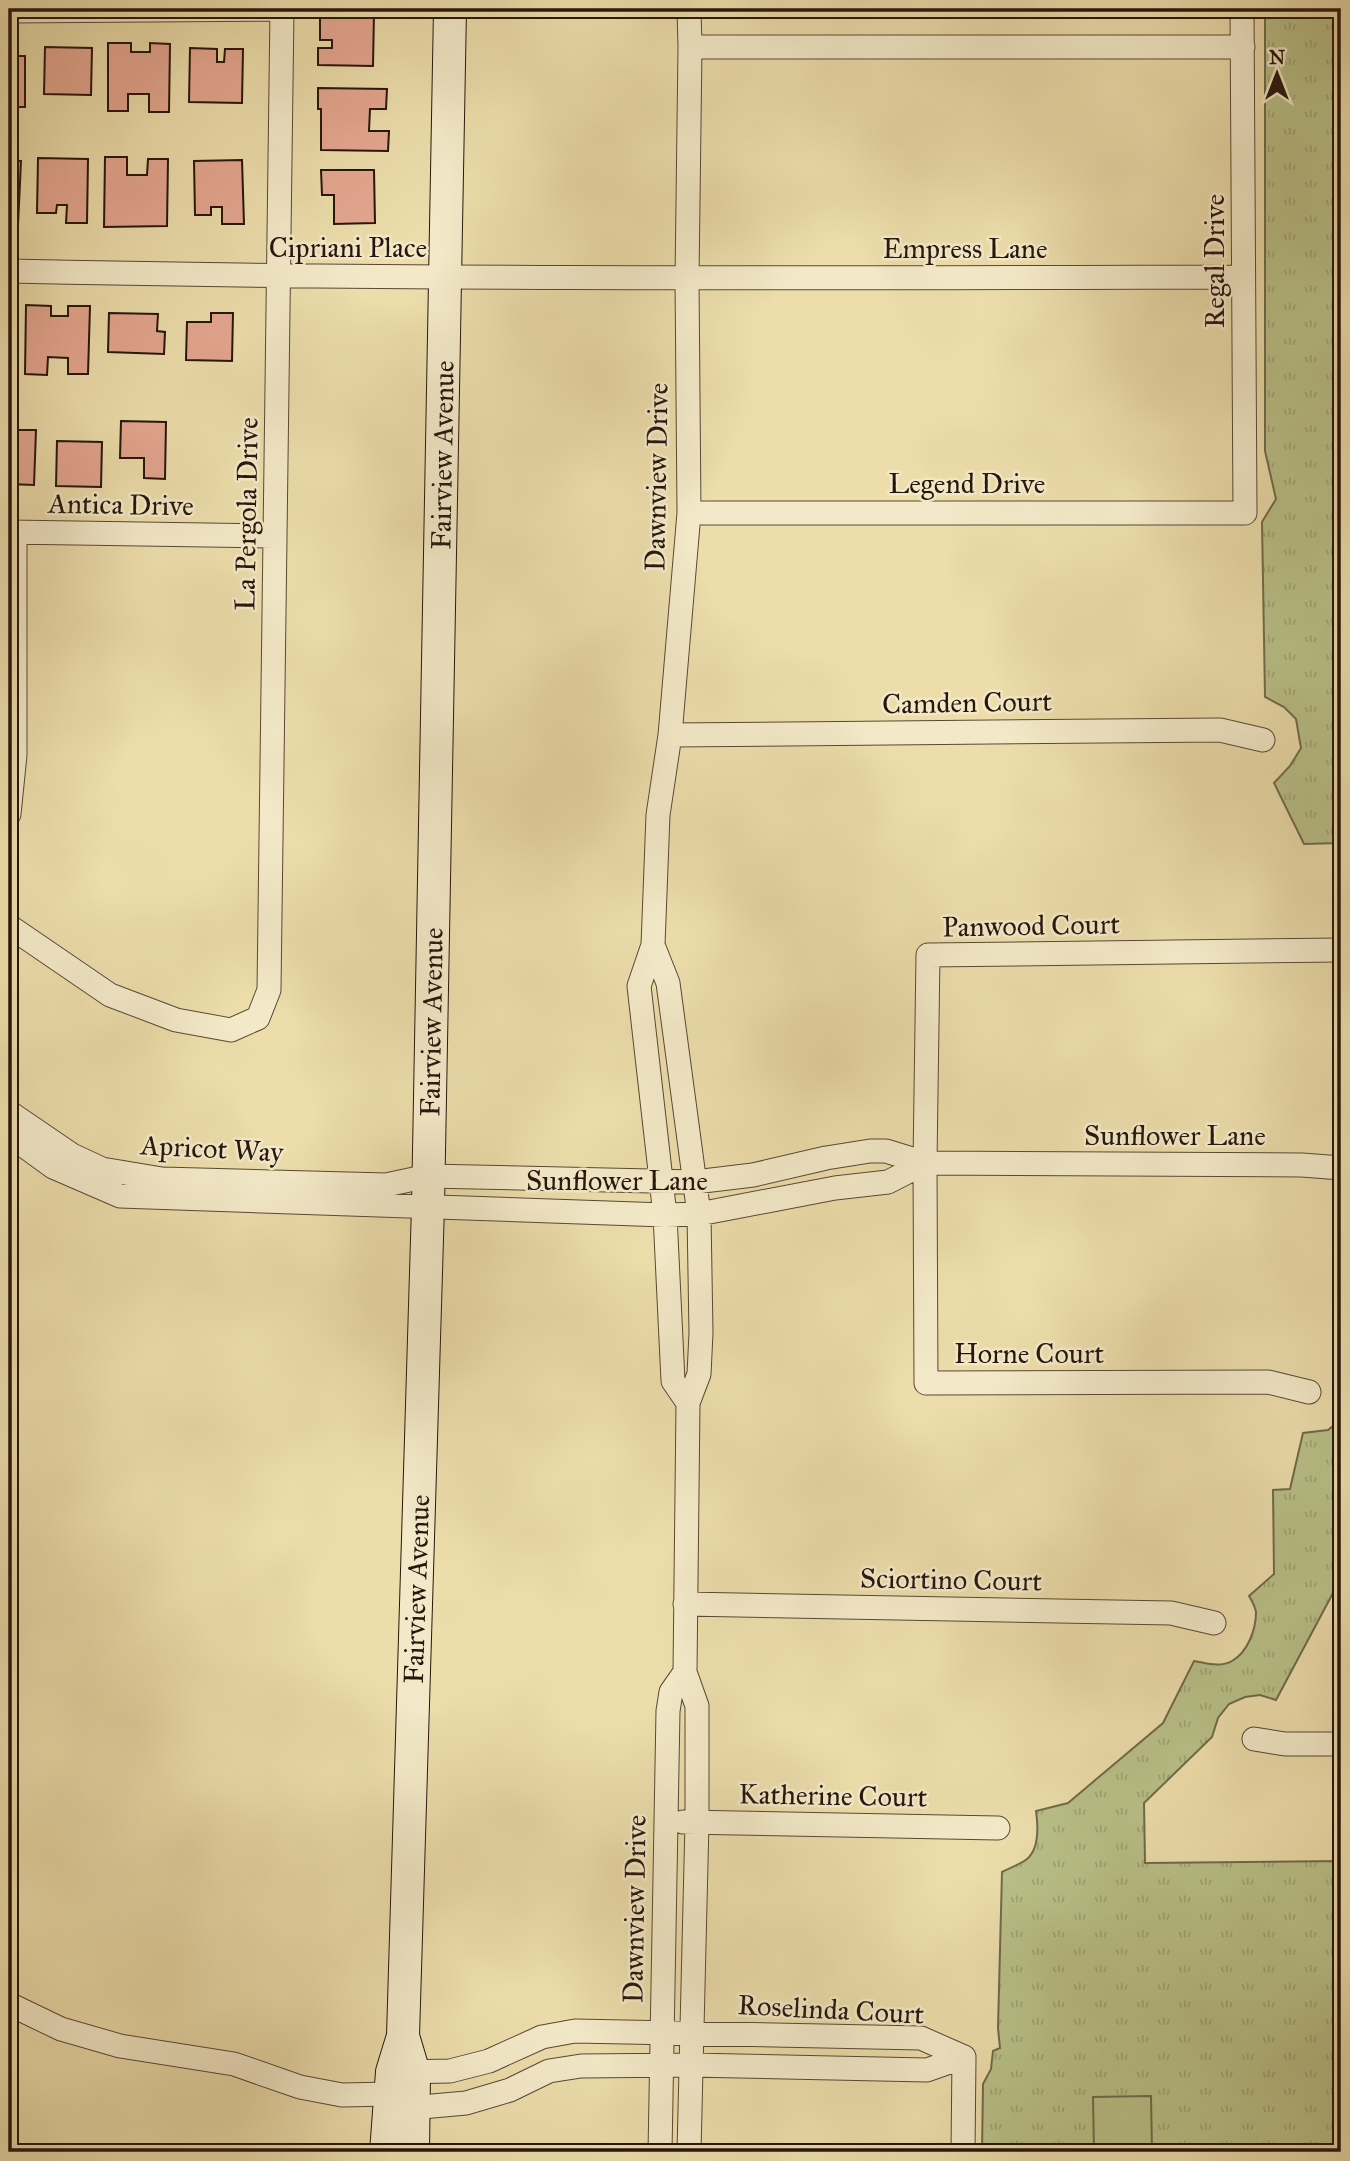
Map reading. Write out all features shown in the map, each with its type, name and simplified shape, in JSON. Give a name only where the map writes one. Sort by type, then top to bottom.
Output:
[{"type":"street","points":[[9,11],[282,9]]},
{"type":"street","name":"La Pergola Drive","points":[[9,926],[110,995],[176,1020],[230,1030],[258,1018],[269,990],[282,9]]},
{"type":"street","name":"Fairview Avenue","points":[[386,2152],[400,2091],[403,2036],[428,1191],[450,9]]},
{"type":"street","name":"Dawnview Drive","points":[[688,1403],[673,1381],[664,1215],[639,986],[653,946],[658,816],[670,735],[690,513],[687,279],[689,9]]},
{"type":"street","name":"Regal Drive","points":[[1242,9],[1245,513]]},
{"type":"street","points":[[690,47],[1243,47]]},
{"type":"street","name":"Cipriani Place","points":[[9,271],[279,277],[687,279]]},
{"type":"street","name":"Empress Lane","points":[[687,279],[1243,277]]},
{"type":"street","name":"Legend Drive","points":[[690,513],[1245,513]]},
{"type":"street","points":[[9,814],[15,754],[12,532]]},
{"type":"street","name":"Antica Drive","points":[[12,532],[275,536]]},
{"type":"street","name":"Camden Court","points":[[670,735],[1220,730],[1263,740]]},
{"type":"street","name":"Dawnview Drive","points":[[653,946],[668,982],[699,1214],[701,1333],[699,1374],[688,1403],[685,1604],[685,1672],[696,1706],[689,2152]]},
{"type":"street","name":"Panwood Court","points":[[925,1163],[928,956],[1341,950]]},
{"type":"street","name":"Apricot Way","points":[[9,1112],[72,1155],[103,1168],[162,1179],[386,1185],[428,1191]]},
{"type":"street","name":"Apricot Way","points":[[9,1135],[53,1167],[120,1196],[428,1191]]},
{"type":"street","name":"Sunflower Lane","points":[[428,1191],[695,1182],[753,1175],[870,1151],[886,1151],[925,1163],[1288,1165],[1341,1168]]},
{"type":"street","name":"Sunflower Lane","points":[[428,1191],[664,1215],[699,1214],[835,1188],[888,1182],[925,1163]]},
{"type":"street","name":"Horne Court","points":[[925,1163],[926,1383],[1268,1382],[1309,1392]]},
{"type":"street","name":"Sciortino Court","points":[[685,1604],[1171,1613],[1214,1623]]},
{"type":"street","name":"Dawnview Drive","points":[[660,2152],[667,1711],[671,1692],[685,1672]]},
{"type":"street","points":[[1254,1739],[1285,1744],[1341,1744]]},
{"type":"street","name":"Katherine Court","points":[[666,1822],[998,1828]]},
{"type":"street","points":[[9,2004],[61,2029],[120,2046],[233,2064],[300,2087],[342,2095],[400,2091]]},
{"type":"street","name":"Roselinda Court","points":[[400,2091],[450,2071],[489,2061],[542,2037],[575,2031],[921,2038],[964,2057]]},
{"type":"street","points":[[963,2152],[964,2057]]},
{"type":"street","name":"Roselinda Court","points":[[400,2091],[466,2103],[510,2090],[549,2071],[581,2066],[691,2065],[927,2070],[964,2057]]},
{"type":"street","name":"Fairview Avenue","points":[[400,2091],[413,2152]]},
{"type":"green space","points":[[1265,9],[1341,9],[1341,843],[1304,844],[1274,783],[1290,766],[1301,748],[1296,719],[1284,707],[1265,697],[1262,522],[1276,499],[1265,451]]},
{"type":"green space","points":[[1341,1419],[1341,1578],[1276,1700],[1260,1695],[1245,1697],[1229,1704],[1218,1718],[1212,1737],[1144,1803],[1145,1863],[1341,1861],[1341,2152],[982,2152],[983,2084],[991,2069],[993,2051],[1000,2048],[998,2028],[1002,1872],[1022,1863],[1034,1849],[1037,1836],[1036,1811],[1068,1803],[1163,1723],[1194,1661],[1223,1664],[1232,1661],[1242,1652],[1253,1633],[1256,1619],[1256,1610],[1249,1596],[1274,1574],[1273,1490],[1290,1489],[1303,1433],[1328,1430]]},
{"type":"green space","points":[[1151,2096],[1152,2152],[1094,2152],[1093,2097]]},
{"type":"building","points":[[320,12],[374,13],[373,66],[318,65],[318,48],[332,48],[332,40],[320,40]]},
{"type":"building","points":[[108,43],[131,43],[131,52],[150,52],[150,43],[170,44],[169,112],[149,112],[149,94],[128,94],[128,111],[108,111]]},
{"type":"building","points":[[45,47],[92,48],[91,95],[44,94]]},
{"type":"building","points":[[190,48],[217,49],[217,62],[224,62],[225,49],[243,49],[242,103],[189,102]]},
{"type":"building","points":[[9,56],[25,56],[25,107],[9,107]]},
{"type":"building","points":[[318,88],[387,89],[386,109],[370,109],[369,131],[389,131],[388,151],[321,150]]},
{"type":"building","points":[[105,157],[127,157],[127,175],[147,175],[148,159],[168,159],[167,226],[104,227]]},
{"type":"building","points":[[38,158],[88,159],[87,223],[66,223],[67,205],[57,205],[56,213],[37,213]]},
{"type":"building","points":[[242,160],[244,224],[222,224],[222,207],[211,207],[211,215],[195,215],[194,161]]},
{"type":"building","points":[[9,161],[21,161],[18,225],[9,225]]},
{"type":"building","points":[[321,170],[374,170],[375,223],[334,224],[334,195],[322,195]]},
{"type":"building","points":[[26,305],[51,306],[51,316],[68,316],[68,306],[90,306],[88,374],[68,374],[68,358],[48,357],[47,375],[25,374]]},
{"type":"building","points":[[109,313],[158,314],[157,331],[165,332],[164,354],[108,352]]},
{"type":"building","points":[[211,313],[233,313],[232,361],[186,360],[187,322],[211,322]]},
{"type":"building","points":[[121,421],[166,422],[165,479],[144,478],[144,458],[120,458]]},
{"type":"building","points":[[9,430],[36,430],[34,485],[9,484]]},
{"type":"building","points":[[57,441],[102,442],[101,487],[56,486]]}]
